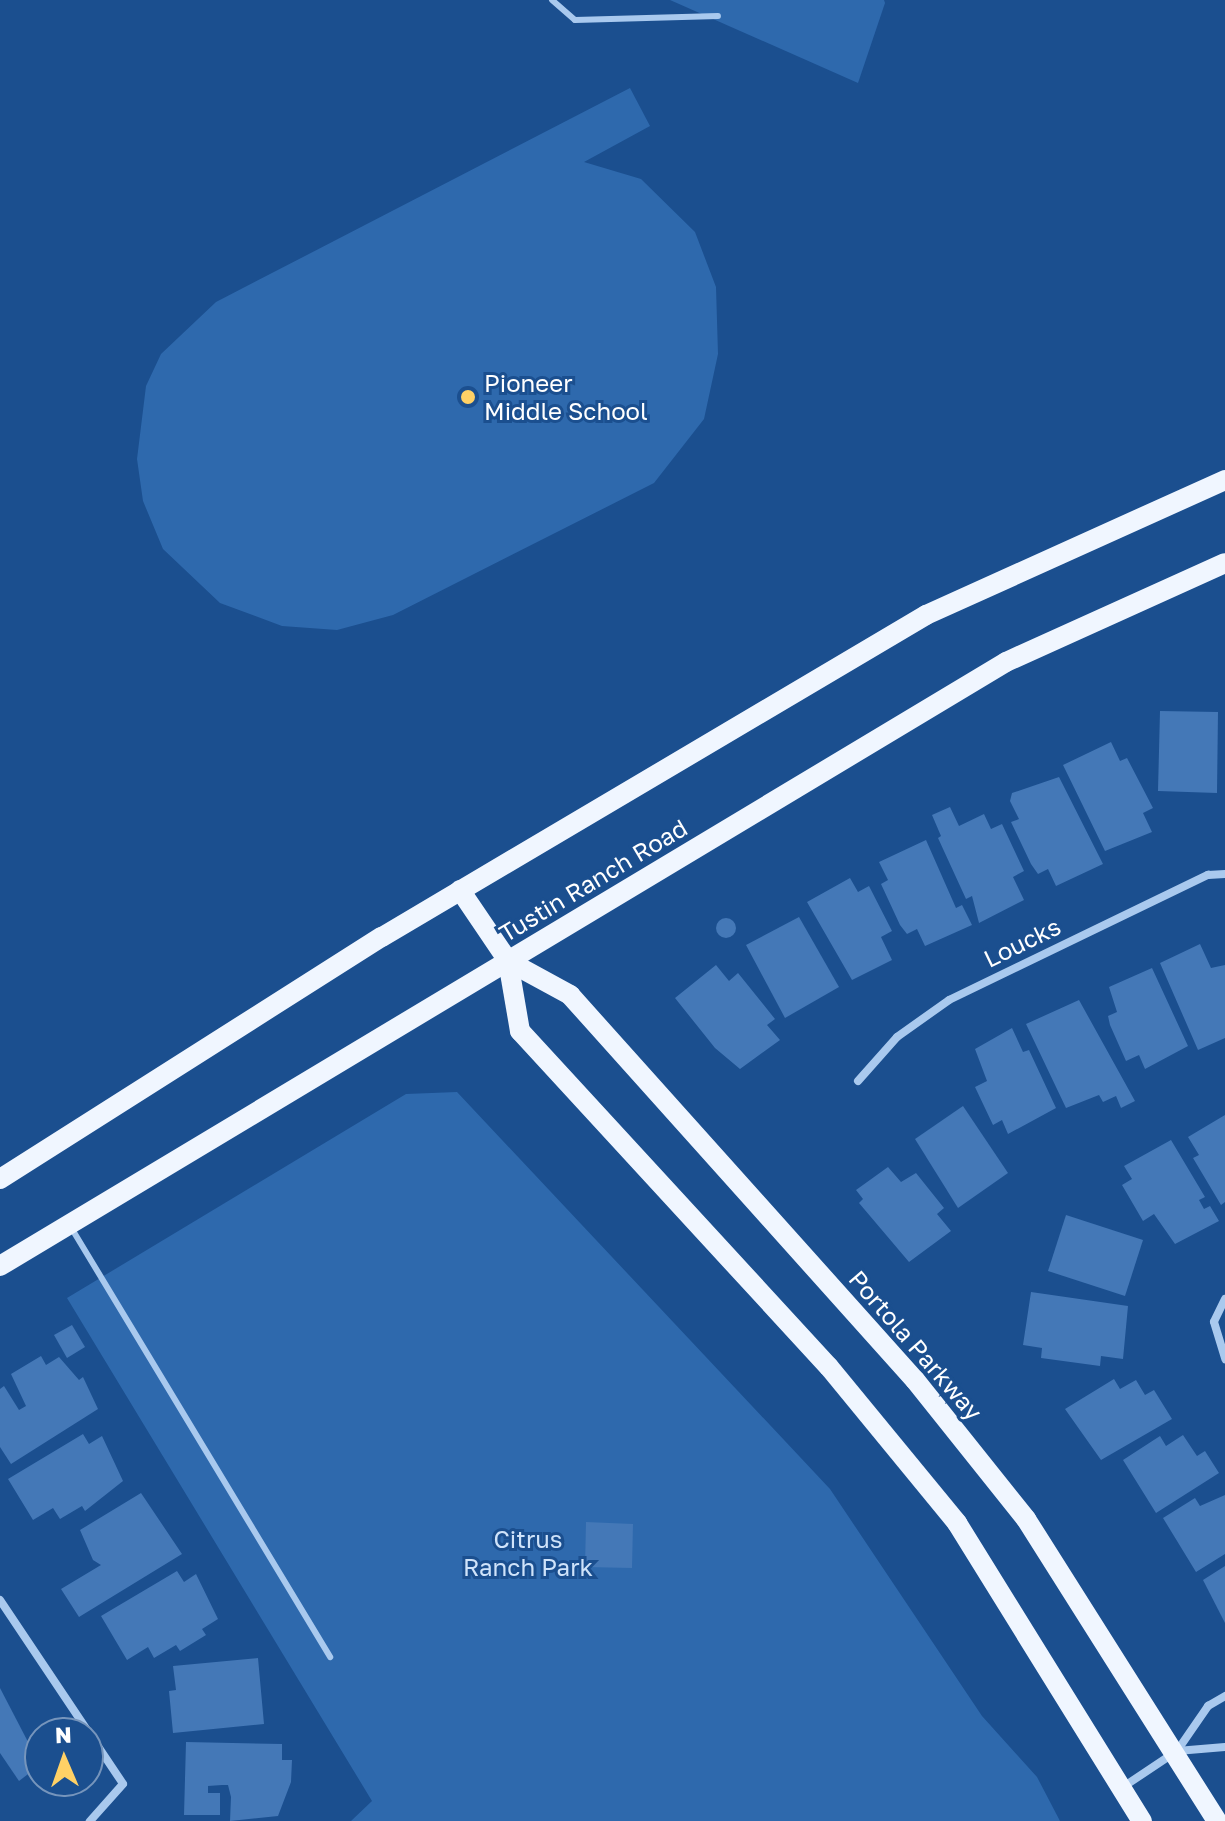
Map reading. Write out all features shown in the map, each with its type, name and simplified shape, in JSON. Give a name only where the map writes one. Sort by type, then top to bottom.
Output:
[{"type":"main road","points":[[0,1179],[460,890],[926,615],[1225,480]]},
{"type":"main road","name":"Tustin Ranch Road","points":[[0,1266],[1006,662],[1225,563]]},
{"type":"main road","name":"Portola Parkway","points":[[460,890],[508,961],[520,1031],[829,1367],[957,1523],[1142,1821]]},
{"type":"main road","name":"Portola Parkway","points":[[508,961],[570,995],[915,1380],[1026,1519],[1177,1751],[1217,1821]]},
{"type":"street","name":"Loucks","points":[[858,1081],[897,1037],[949,1000],[1208,875],[1225,874]]},
{"type":"street","points":[[1225,1299],[1214,1322],[1225,1359]]},
{"type":"street","points":[[0,1600],[123,1784],[90,1821]]},
{"type":"street","points":[[1121,1788],[1177,1751],[1208,1706],[1225,1696]]},
{"type":"street","points":[[1177,1751],[1225,1747]]},
{"type":"lane","points":[[552,0],[575,20],[718,16]]},
{"type":"lane","points":[[69,1225],[330,1657]]},
{"type":"green space","points":[[670,0],[884,0],[885,3],[858,83]]},
{"type":"green space","points":[[630,88],[650,126],[584,162],[641,179],[695,232],[716,287],[718,354],[704,419],[654,483],[393,615],[337,630],[282,626],[220,603],[163,549],[143,501],[137,459],[146,386],[161,354],[216,302]]},
{"type":"green space","name":"Citrus Ranch Park","points":[[457,1092],[830,1489],[982,1716],[1037,1777],[1060,1821],[351,1821],[372,1801],[67,1298],[406,1094]]},
{"type":"building","points":[[1160,711],[1218,712],[1217,793],[1158,791]]},
{"type":"building","points":[[1111,742],[1120,761],[1127,758],[1153,808],[1143,813],[1152,832],[1105,851],[1063,765]]},
{"type":"building","points":[[1059,777],[1103,864],[1056,886],[1048,869],[1038,874],[1031,864],[1011,822],[1019,819],[1010,801],[1012,793]]},
{"type":"building","points":[[950,807],[959,826],[984,814],[991,829],[1002,824],[1024,871],[1013,877],[1024,900],[979,923],[972,896],[966,899],[938,838],[941,836],[932,815]]},
{"type":"building","points":[[926,840],[956,908],[962,905],[972,925],[925,946],[917,929],[907,934],[900,925],[881,884],[888,880],[879,862]]},
{"type":"building","points":[[850,878],[858,892],[869,886],[892,931],[881,937],[892,960],[852,980],[807,902]]},
{"type":"building","points":[[799,917],[839,987],[785,1018],[746,945]]},
{"type":"building","points":[[722,918],[730,918],[736,928],[730,938],[722,938],[716,932],[716,924]]},
{"type":"building","points":[[1200,944],[1211,968],[1225,965],[1225,1038],[1198,1050],[1160,963]]},
{"type":"building","points":[[716,965],[729,981],[738,973],[775,1019],[767,1025],[780,1040],[740,1069],[715,1048],[675,998]]},
{"type":"building","points":[[1152,968],[1188,1046],[1145,1069],[1139,1055],[1126,1061],[1110,1025],[1108,1016],[1117,1012],[1109,987]]},
{"type":"building","points":[[1079,1000],[1135,1101],[1121,1108],[1116,1096],[1103,1102],[1099,1095],[1066,1108],[1026,1024]]},
{"type":"building","points":[[1012,1028],[1023,1052],[1029,1050],[1056,1108],[1008,1134],[1002,1120],[993,1125],[975,1087],[987,1081],[975,1049]]},
{"type":"building","points":[[963,1106],[1008,1173],[958,1208],[915,1139]]},
{"type":"building","points":[[1225,1115],[1225,1202],[1221,1205],[1193,1158],[1199,1155],[1188,1137]]},
{"type":"building","points":[[1171,1140],[1205,1197],[1199,1200],[1204,1209],[1210,1206],[1219,1221],[1175,1244],[1154,1214],[1143,1221],[1122,1185],[1132,1179],[1124,1166]]},
{"type":"building","points":[[888,1167],[901,1182],[916,1173],[944,1208],[937,1214],[951,1231],[909,1262],[859,1203],[863,1199],[856,1190]]},
{"type":"building","points":[[1066,1215],[1143,1240],[1125,1296],[1048,1271]]},
{"type":"building","points":[[1031,1292],[1128,1306],[1123,1359],[1101,1356],[1100,1366],[1041,1358],[1042,1348],[1023,1345]]},
{"type":"building","points":[[72,1325],[85,1347],[67,1358],[54,1335]]},
{"type":"building","points":[[41,1356],[46,1365],[59,1357],[79,1380],[83,1377],[98,1409],[11,1464],[0,1447],[0,1389],[4,1386],[19,1410],[26,1406],[11,1374]]},
{"type":"building","points":[[1114,1379],[1120,1389],[1136,1380],[1145,1395],[1154,1390],[1172,1419],[1101,1460],[1065,1409]]},
{"type":"building","points":[[83,1434],[89,1444],[102,1436],[123,1481],[85,1511],[82,1506],[60,1519],[53,1508],[33,1520],[8,1479]]},
{"type":"building","points":[[1183,1435],[1197,1456],[1205,1451],[1219,1473],[1156,1513],[1123,1460],[1160,1436],[1166,1446]]},
{"type":"building","points":[[141,1493],[182,1554],[79,1617],[61,1589],[101,1565],[93,1560],[80,1530]]},
{"type":"building","points":[[1225,1495],[1225,1554],[1196,1572],[1163,1518],[1195,1498],[1200,1506]]},
{"type":"building","points":[[586,1522],[633,1524],[632,1568],[585,1567]]},
{"type":"building","points":[[1225,1566],[1225,1623],[1203,1580]]},
{"type":"building","points":[[177,1571],[184,1582],[196,1574],[218,1619],[202,1629],[206,1635],[180,1651],[176,1645],[154,1658],[148,1647],[127,1660],[101,1616]]},
{"type":"building","points":[[258,1658],[264,1724],[173,1733],[169,1691],[176,1690],[173,1666]]},
{"type":"building","points":[[0,1688],[24,1734],[24,1777],[19,1781],[0,1753]]},
{"type":"building","points":[[186,1742],[282,1744],[282,1760],[292,1760],[291,1782],[278,1816],[230,1821],[228,1785],[208,1786],[208,1793],[220,1793],[220,1815],[184,1815]]},
{"type":"place","name":"Pioneer Middle School","points":[[468,397]]}]
